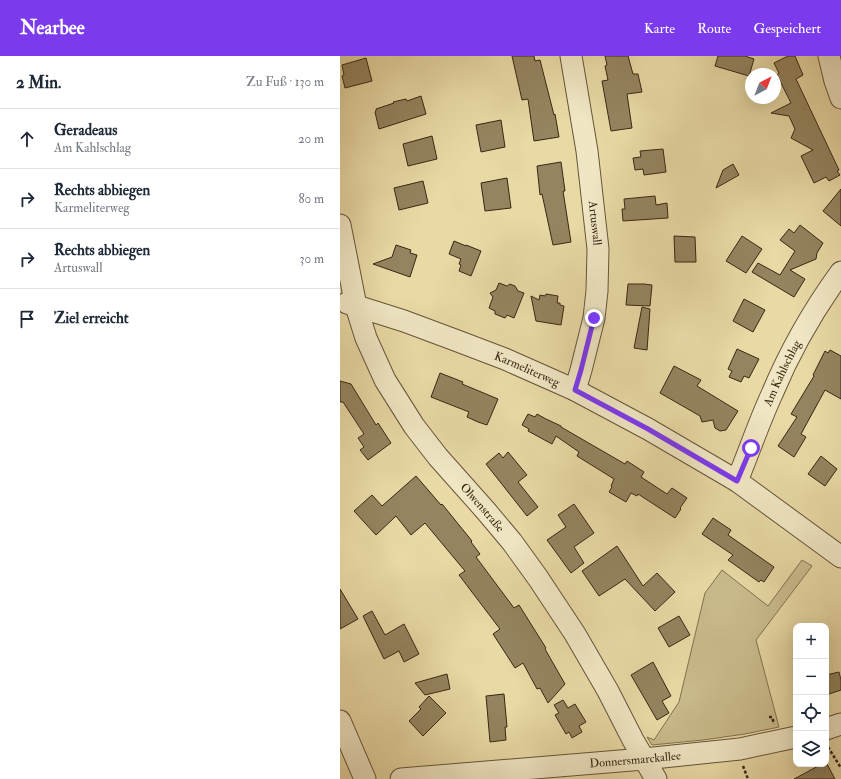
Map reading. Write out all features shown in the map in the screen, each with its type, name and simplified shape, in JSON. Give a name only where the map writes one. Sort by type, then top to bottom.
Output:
[{"type":"street","name":"Artuswall","points":[[571,56],[588,151],[598,249],[597,292],[594,318],[575,390]]},
{"type":"street","points":[[829,56],[841,98]]},
{"type":"street","name":"Olwenstraße","points":[[340,224],[348,304],[366,338],[385,380],[410,419],[438,456],[491,516],[538,578],[586,653],[656,779]]},
{"type":"street","name":"Am Kahlschlag","points":[[737,481],[772,394],[790,356],[810,319],[841,272]]},
{"type":"street","name":"Karmeliterweg","points":[[348,304],[404,321],[455,340],[505,359],[575,390],[648,429],[737,481],[841,557]]},
{"type":"street","points":[[340,721],[366,779]]},
{"type":"street","points":[[829,735],[841,724]]},
{"type":"street","name":"Donnersmarckallee","points":[[401,779],[740,750],[793,739]]},
{"type":"path","points":[[770,718],[772,717],[774,728]]},
{"type":"path","points":[[829,741],[841,768]]},
{"type":"path","points":[[742,762],[748,779]]},
{"type":"shaded area","points":[[802,560],[812,566],[756,640],[779,727],[703,740],[652,745],[647,737],[654,740],[679,702],[705,593],[722,570],[768,606]]},
{"type":"building","points":[[512,56],[534,56],[535,61],[540,60],[554,115],[555,114],[559,137],[534,141],[528,99],[522,100]]},
{"type":"building","points":[[605,56],[628,56],[633,74],[638,74],[642,92],[627,94],[632,128],[611,131],[602,81],[608,80],[605,66],[607,65]]},
{"type":"building","points":[[718,56],[745,56],[754,59],[751,68],[745,68],[745,75],[715,66]]},
{"type":"building","points":[[788,56],[795,56],[803,75],[796,79],[839,170],[837,171],[840,175],[829,181],[826,177],[814,183],[801,156],[813,150],[791,138],[795,129],[789,116],[771,113],[791,103],[781,83],[781,68],[776,68],[774,63]]},
{"type":"building","points":[[366,58],[372,81],[345,88],[342,76],[344,75],[342,65]]},
{"type":"building","points":[[421,96],[426,114],[379,129],[375,112],[376,109],[394,103],[393,102],[406,99],[407,101]]},
{"type":"building","points":[[501,120],[505,147],[481,152],[476,125]]},
{"type":"building","points":[[432,136],[437,159],[408,166],[403,144]]},
{"type":"building","points":[[663,149],[666,172],[644,175],[643,169],[635,170],[633,158],[641,157],[640,151]]},
{"type":"building","points":[[561,162],[565,191],[563,191],[571,242],[553,245],[542,194],[540,195],[537,166]]},
{"type":"building","points":[[733,164],[739,175],[716,188],[723,170]]},
{"type":"building","points":[[507,178],[511,208],[485,211],[481,183]]},
{"type":"building","points":[[423,181],[428,203],[399,210],[394,188]]},
{"type":"building","points":[[841,189],[841,226],[823,211]]},
{"type":"building","points":[[655,196],[656,205],[667,203],[668,218],[623,221],[622,209],[625,209],[624,199]]},
{"type":"building","points":[[800,225],[823,243],[817,253],[816,259],[790,270],[805,279],[794,297],[752,272],[758,263],[780,275],[795,251],[780,240],[789,229],[794,233]]},
{"type":"building","points":[[674,236],[695,237],[696,262],[675,262]]},
{"type":"building","points":[[742,236],[762,249],[746,273],[726,261]]},
{"type":"building","points":[[454,241],[481,251],[471,276],[459,271],[461,259],[449,254]]},
{"type":"building","points":[[396,245],[411,250],[410,253],[417,255],[410,277],[373,264],[392,257]]},
{"type":"building","points":[[499,283],[507,286],[510,284],[515,286],[518,291],[524,293],[514,318],[507,315],[505,318],[495,314],[495,311],[489,308],[493,297],[490,293],[496,290]]},
{"type":"building","points":[[628,284],[652,285],[650,306],[626,305]]},
{"type":"building","points":[[546,294],[558,296],[557,303],[564,306],[561,325],[536,321],[531,296],[539,300],[540,295],[545,296]]},
{"type":"building","points":[[744,299],[765,310],[753,332],[733,321]]},
{"type":"building","points":[[642,307],[650,309],[647,350],[634,348]]},
{"type":"building","points":[[737,349],[759,359],[749,378],[744,376],[741,382],[729,377],[732,371],[728,369]]},
{"type":"building","points":[[830,350],[841,356],[841,399],[825,390],[801,434],[806,437],[794,457],[778,446],[797,417],[791,414],[814,376],[813,375],[825,351],[828,353]]},
{"type":"building","points":[[674,366],[701,380],[697,386],[738,411],[726,430],[720,431],[715,428],[713,420],[702,422],[700,416],[660,393]]},
{"type":"building","points":[[440,373],[498,399],[487,425],[467,417],[469,412],[431,397]]},
{"type":"building","points":[[340,381],[351,384],[376,425],[378,423],[391,443],[368,460],[360,450],[364,447],[358,438],[364,434],[343,402],[340,402]]},
{"type":"building","points":[[528,414],[535,417],[537,414],[561,426],[625,464],[627,461],[644,472],[641,477],[667,494],[672,488],[687,498],[680,508],[681,509],[675,518],[638,494],[637,496],[631,493],[626,502],[609,492],[614,479],[577,456],[579,452],[556,436],[552,444],[528,431],[529,429],[522,425]]},
{"type":"building","points":[[508,452],[527,475],[518,482],[538,507],[527,516],[486,464],[499,453],[503,458]]},
{"type":"building","points":[[821,456],[837,469],[825,486],[808,474]]},
{"type":"building","points":[[416,476],[441,505],[442,504],[472,541],[471,542],[480,554],[476,557],[514,608],[519,605],[546,648],[545,649],[565,684],[548,703],[540,688],[537,689],[523,663],[515,668],[493,634],[500,629],[459,575],[465,571],[425,523],[411,535],[396,516],[376,535],[354,511],[372,495],[382,506]]},
{"type":"building","points":[[574,504],[594,533],[574,547],[584,563],[571,573],[547,540],[566,527],[558,515]]},
{"type":"building","points":[[713,518],[731,530],[728,535],[774,567],[764,582],[761,580],[759,582],[728,560],[733,555],[702,534]]},
{"type":"building","points":[[617,546],[643,586],[657,573],[675,592],[655,611],[625,579],[599,596],[582,571]]},
{"type":"building","points":[[340,589],[358,619],[340,629]]},
{"type":"building","points":[[372,611],[385,635],[404,624],[419,654],[404,662],[399,651],[384,659],[363,616]]},
{"type":"building","points":[[679,616],[690,635],[669,647],[658,628]]},
{"type":"building","points":[[653,662],[671,696],[662,701],[669,713],[657,720],[631,675]]},
{"type":"building","points":[[839,672],[841,690],[829,694],[829,674]]},
{"type":"building","points":[[447,674],[450,689],[425,695],[415,683]]},
{"type":"building","points":[[504,694],[507,727],[505,727],[506,740],[490,742],[486,696]]},
{"type":"building","points":[[429,696],[446,713],[423,736],[409,721],[421,709],[419,707]]},
{"type":"building","points":[[563,700],[568,708],[575,704],[586,722],[579,726],[582,732],[572,738],[569,732],[566,734],[555,715],[559,713],[554,705]]},
{"type":"building","points":[[816,767],[829,767],[835,779],[794,779]]},
{"type":"route","points":[[594,318],[589,342],[575,390],[648,429],[737,481],[751,448]]}]
